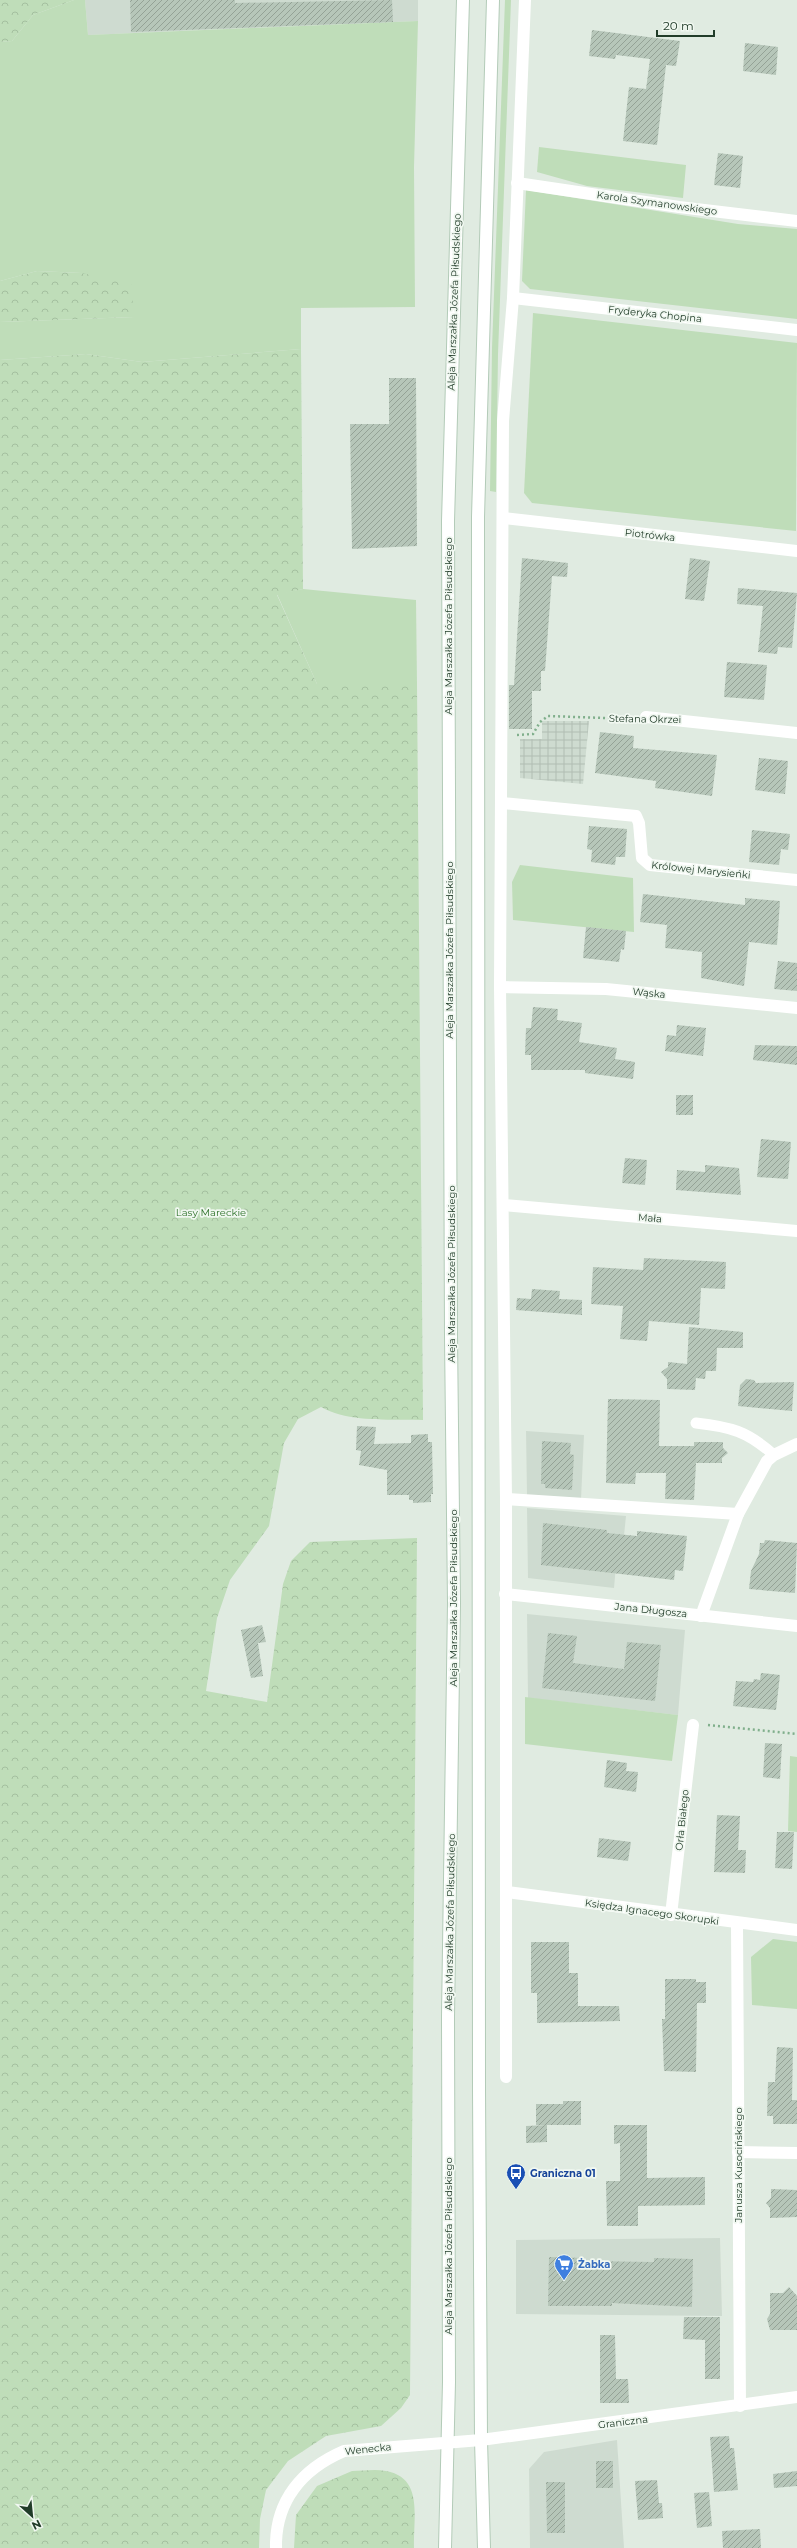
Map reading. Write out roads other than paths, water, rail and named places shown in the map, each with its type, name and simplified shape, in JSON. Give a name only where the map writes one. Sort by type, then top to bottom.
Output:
[{"type":"street","name":"Aleja Marszałka Józefa Piłsudskiego","points":[[445,2548],[448,2443],[448,2025],[454,1610],[451,1337],[448,521],[463,0]]},
{"type":"street","points":[[484,2548],[481,2440],[478,517],[493,0]]},
{"type":"street","points":[[506,2077],[506,1500],[504,1205],[500,987],[502,803],[502,518],[503,421],[513,298],[525,0]]},
{"type":"street","name":"Karola Szymanowskiego","points":[[517,183],[679,207],[797,221]]},
{"type":"street","name":"Fryderyka Chopina","points":[[513,298],[797,330]]},
{"type":"street","name":"Piotrówka","points":[[502,518],[797,551]]},
{"type":"street","name":"Stefana Okrzei","points":[[646,717],[797,733]]},
{"type":"street","name":"Królowej Marysieńki","points":[[502,803],[636,816],[639,823],[642,858],[650,865],[797,880]]},
{"type":"street","name":"Wąska","points":[[500,987],[606,989],[797,1008]]},
{"type":"street","name":"Mała","points":[[504,1205],[797,1231]]},
{"type":"street","points":[[701,1616],[738,1514],[767,1461],[774,1455],[797,1444]]},
{"type":"street","points":[[506,1500],[738,1514]]},
{"type":"street","name":"Jana Długosza","points":[[506,1594],[797,1626]]},
{"type":"street","name":"Orła Białego","points":[[671,1915],[692,1725]]},
{"type":"street","name":"Księdza Ignacego Skorupki","points":[[507,1892],[737,1924],[797,1930]]},
{"type":"street","name":"Janusza Kusocińskiego","points":[[737,1924],[740,2406]]},
{"type":"street","points":[[738,2152],[797,2153]]},
{"type":"street","name":"Graniczna","points":[[448,2443],[740,2406],[797,2397]]},
{"type":"street","name":"Wenecka","points":[[276,2548],[277,2525],[288,2493],[299,2480],[326,2458],[344,2450],[448,2443]]},
{"type":"lane","points":[[696,1423],[729,1427],[745,1432],[774,1455]]},
{"type":"place","name":"Graniczna 01","points":[[516,2190]]},
{"type":"place","name":"Żabka","points":[[564,2281]]},
{"type":"park label","name":"Lasy Mareckie","points":[[211,1212]]}]
